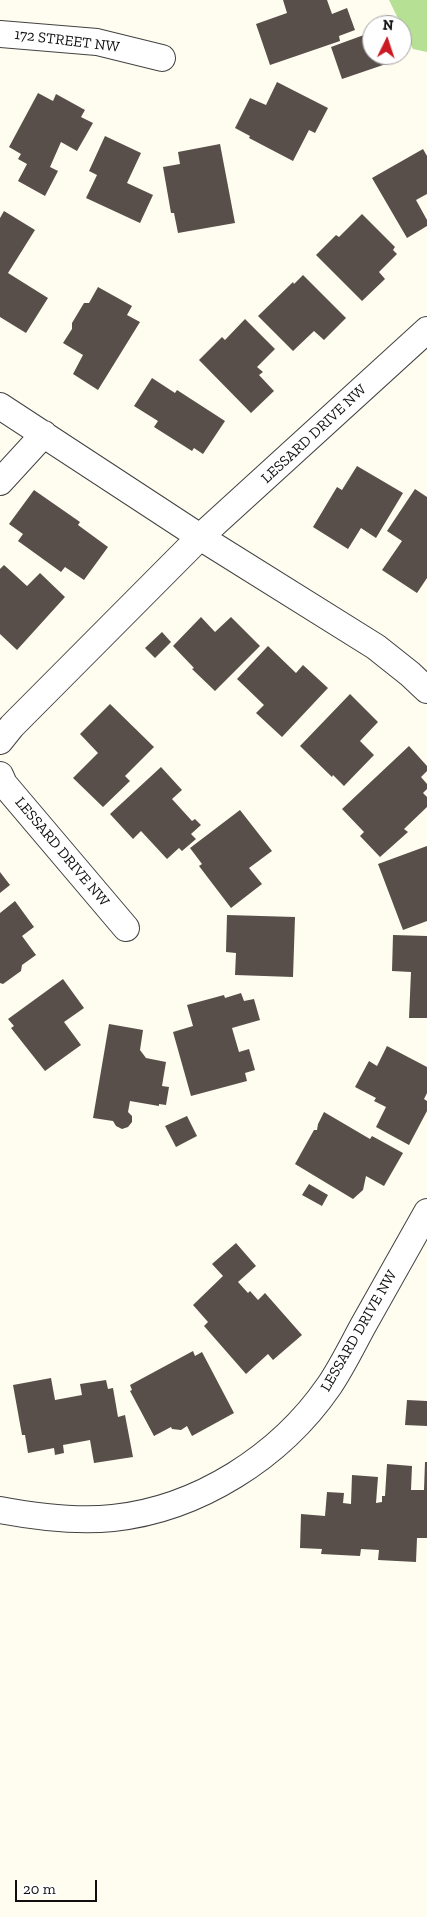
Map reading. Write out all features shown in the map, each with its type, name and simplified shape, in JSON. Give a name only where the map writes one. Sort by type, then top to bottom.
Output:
[{"type":"street","name":"172 STREET NW","points":[[0,34],[105,44],[162,58]]},
{"type":"street","name":"LESSARD DRIVE NW","points":[[0,741],[12,726],[200,537],[427,330]]},
{"type":"street","points":[[0,406],[200,537],[376,647],[427,690]]},
{"type":"street","points":[[0,482],[44,434]]},
{"type":"street","name":"LESSARD DRIVE NW","points":[[0,775],[4,784],[126,928]]},
{"type":"street","name":"LESSARD DRIVE NW","points":[[0,1510],[54,1518],[88,1519],[140,1514],[195,1497],[245,1468],[266,1453],[294,1428],[329,1386],[427,1212]]},
{"type":"green space","points":[[389,0],[427,0],[427,52],[413,49],[412,47],[412,15],[396,15]]},
{"type":"building","points":[[283,0],[327,0],[332,14],[347,8],[355,30],[339,36],[340,41],[270,65],[256,24],[287,13]]},
{"type":"building","points":[[362,36],[362,65],[383,65],[342,79],[331,47]]},
{"type":"building","points":[[277,82],[328,108],[315,133],[309,130],[293,161],[249,138],[250,136],[235,128],[250,98],[266,105]]},
{"type":"building","points":[[38,93],[53,101],[56,94],[85,110],[81,117],[93,123],[77,151],[61,142],[50,167],[58,171],[45,196],[18,181],[27,164],[18,159],[21,154],[9,147]]},
{"type":"building","points":[[105,136],[141,153],[127,183],[153,195],[140,223],[86,198],[97,175],[89,171]]},
{"type":"building","points":[[220,144],[235,223],[178,233],[174,213],[171,213],[163,167],[180,164],[178,152]]},
{"type":"building","points":[[423,149],[427,156],[427,194],[416,200],[427,220],[427,226],[407,238],[372,178]]},
{"type":"building","points":[[4,211],[35,230],[8,273],[48,298],[26,333],[0,317],[0,218]]},
{"type":"building","points":[[362,214],[395,247],[393,250],[397,254],[379,272],[385,279],[362,301],[316,255],[336,235],[339,237]]},
{"type":"building","points":[[303,275],[346,318],[324,340],[314,331],[293,351],[258,316],[293,282],[294,284]]},
{"type":"building","points":[[98,287],[132,306],[127,315],[140,322],[98,390],[73,374],[83,355],[63,343],[84,303],[89,303]]},
{"type":"building","points":[[245,319],[275,349],[257,367],[263,372],[259,375],[274,391],[251,413],[199,360],[222,337],[225,340]]},
{"type":"building","points":[[152,378],[175,393],[177,390],[225,421],[203,454],[194,448],[192,451],[154,427],[158,421],[134,406]]},
{"type":"building","points":[[357,466],[403,493],[376,538],[361,528],[348,549],[313,527],[337,487],[342,490]]},
{"type":"building","points":[[415,489],[427,497],[427,578],[417,593],[382,570],[402,541],[387,531]]},
{"type":"building","points":[[34,490],[80,522],[78,525],[108,547],[84,580],[65,567],[61,572],[18,541],[23,534],[9,524]]},
{"type":"building","points":[[4,565],[27,586],[40,573],[65,597],[17,650],[0,634],[0,569]]},
{"type":"building","points":[[201,617],[215,632],[231,617],[260,646],[215,691],[192,669],[194,668],[173,646]]},
{"type":"building","points":[[162,632],[171,642],[155,658],[145,648]]},
{"type":"building","points":[[268,646],[296,673],[303,665],[328,688],[282,737],[256,713],[264,705],[237,679]]},
{"type":"building","points":[[350,694],[378,722],[360,741],[374,755],[344,786],[300,746]]},
{"type":"building","points":[[110,704],[154,747],[125,776],[130,781],[103,807],[73,778],[98,753],[80,734]]},
{"type":"building","points":[[409,746],[427,766],[427,771],[421,777],[427,784],[427,789],[423,793],[427,797],[427,807],[404,829],[408,832],[380,857],[360,836],[364,832],[342,809]]},
{"type":"building","points":[[161,767],[182,790],[172,799],[192,821],[195,819],[201,825],[191,834],[196,839],[182,851],[179,848],[167,859],[141,831],[133,839],[110,814]]},
{"type":"building","points":[[240,810],[272,851],[249,868],[262,884],[231,908],[199,866],[202,864],[190,848]]},
{"type":"building","points":[[427,846],[427,921],[403,930],[378,864]]},
{"type":"building","points":[[0,872],[10,885],[0,893]]},
{"type":"building","points":[[15,901],[34,927],[22,936],[36,955],[22,965],[21,971],[3,984],[0,983],[0,913]]},
{"type":"building","points":[[227,915],[295,917],[293,977],[235,975],[236,953],[226,952]]},
{"type":"building","points":[[393,935],[427,936],[427,1018],[409,1018],[411,972],[392,971]]},
{"type":"building","points":[[63,979],[84,1008],[64,1022],[81,1045],[45,1071],[11,1028],[14,1026],[8,1019]]},
{"type":"building","points":[[241,993],[244,1001],[254,999],[260,1020],[232,1028],[239,1052],[249,1049],[255,1070],[245,1073],[247,1081],[191,1096],[173,1032],[193,1026],[187,1005],[224,995],[225,998]]},
{"type":"building","points":[[109,1024],[143,1030],[140,1050],[146,1058],[166,1062],[162,1086],[169,1087],[166,1105],[159,1104],[159,1106],[130,1101],[128,1112],[132,1116],[132,1122],[128,1127],[122,1129],[116,1126],[113,1121],[93,1118]]},
{"type":"building","points":[[387,1046],[427,1067],[427,1093],[424,1099],[427,1101],[427,1111],[409,1145],[376,1127],[386,1107],[374,1101],[376,1098],[355,1087],[369,1061],[377,1066]]},
{"type":"building","points":[[324,1112],[370,1139],[372,1136],[403,1153],[384,1186],[366,1176],[363,1190],[353,1199],[295,1164],[314,1130],[317,1130]]},
{"type":"building","points":[[187,1116],[197,1136],[176,1147],[165,1126]]},
{"type":"building","points":[[309,1184],[328,1195],[322,1206],[302,1195]]},
{"type":"building","points":[[236,1243],[256,1266],[238,1282],[258,1300],[265,1293],[302,1335],[273,1360],[268,1354],[246,1374],[204,1326],[208,1322],[193,1305],[223,1276],[212,1264]]},
{"type":"building","points":[[193,1351],[195,1356],[202,1352],[234,1413],[192,1436],[187,1426],[181,1430],[172,1429],[171,1427],[154,1436],[130,1391],[132,1390],[130,1385]]},
{"type":"building","points":[[51,1378],[55,1400],[82,1395],[80,1384],[106,1380],[108,1389],[113,1388],[118,1417],[125,1415],[133,1457],[94,1463],[90,1440],[63,1445],[64,1453],[55,1455],[54,1448],[28,1453],[25,1435],[22,1435],[13,1385]]},
{"type":"building","points":[[407,1400],[427,1401],[427,1426],[405,1425]]},
{"type":"building","points":[[425,1462],[427,1462],[427,1538],[417,1538],[416,1562],[378,1560],[379,1550],[361,1549],[360,1556],[321,1554],[322,1549],[300,1548],[301,1514],[325,1516],[327,1492],[344,1493],[343,1503],[351,1504],[352,1475],[378,1477],[376,1503],[382,1502],[382,1496],[385,1496],[387,1464],[412,1466],[411,1490],[424,1490]]}]
